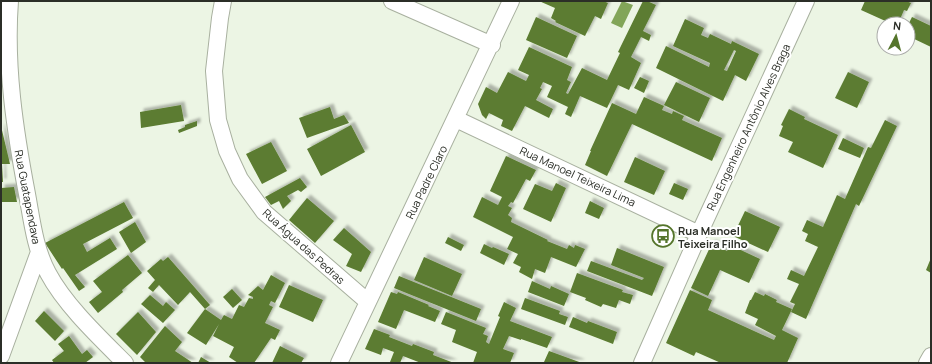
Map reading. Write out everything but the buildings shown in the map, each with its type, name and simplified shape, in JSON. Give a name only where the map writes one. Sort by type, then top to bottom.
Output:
[{"type":"street","name":"Rua Guatapendava","points":[[10,1],[9,46],[12,102],[22,171],[38,252],[48,274],[69,303],[124,363]]},
{"type":"street","name":"Rua Água das Pedras","points":[[223,1],[214,71],[218,120],[227,150],[240,179],[264,212],[368,302]]},
{"type":"street","points":[[392,1],[492,45]]},
{"type":"street","name":"Rua Padre Claro","points":[[339,363],[492,45],[511,1]]},
{"type":"street","name":"Rua Engenheiro Antônio Alves Braga","points":[[642,363],[699,234],[806,1]]},
{"type":"street","name":"Rua Manoel Teixeira Lima","points":[[456,119],[699,234]]},
{"type":"street","points":[[1,356],[38,252]]},
{"type":"street","points":[[927,363],[931,356]]},
{"type":"shaded area","points":[[622,1],[633,5],[622,28],[611,23]]},
{"type":"place","name":"Rua Manoel Teixeira Filho","points":[[663,236]]}]
